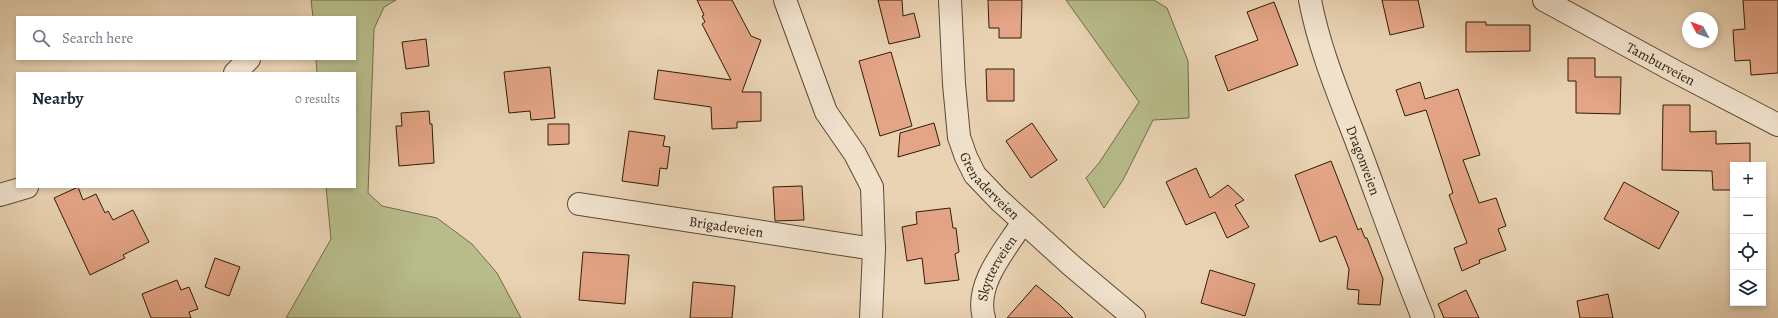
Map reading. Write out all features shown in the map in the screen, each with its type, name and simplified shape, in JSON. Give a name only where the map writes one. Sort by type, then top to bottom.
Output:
[{"type":"street","points":[[785,0],[826,112],[855,154],[872,187],[874,249],[871,318]]},
{"type":"street","name":"Grenaderveien","points":[[950,0],[954,84],[959,136],[966,157],[975,175],[998,200],[1134,318]]},
{"type":"street","name":"Dragonveien","points":[[1310,0],[1340,99],[1391,239],[1423,318]]},
{"type":"street","name":"Tamburveien","points":[[1544,0],[1778,125]]},
{"type":"street","points":[[236,72],[247,60]]},
{"type":"street","points":[[0,195],[24,188]]},
{"type":"street","name":"Brigadeveien","points":[[579,204],[874,249]]},
{"type":"street","name":"Skytterveien","points":[[984,318],[981,310],[986,284],[998,260],[1023,222]]},
{"type":"green space","points":[[311,0],[396,0],[384,7],[374,29],[368,193],[382,206],[437,218],[472,244],[497,273],[521,318],[286,318],[331,239],[326,188],[356,188],[356,72],[317,72],[316,60],[356,60],[356,16],[313,16]]},
{"type":"green space","points":[[1066,0],[1154,0],[1167,8],[1188,61],[1189,118],[1153,120],[1123,180],[1104,208],[1086,178],[1099,163],[1139,102]]},
{"type":"building","points":[[697,0],[732,0],[751,36],[761,40],[742,92],[761,92],[761,121],[737,122],[737,128],[712,129],[711,107],[654,99],[658,70],[731,80],[702,24],[705,22],[702,16],[704,15]]},
{"type":"building","points":[[878,0],[902,0],[903,16],[914,13],[920,37],[889,44]]},
{"type":"building","points":[[988,0],[1022,0],[1021,38],[999,38],[999,28],[989,28]]},
{"type":"building","points":[[1382,0],[1418,0],[1424,27],[1390,35]]},
{"type":"building","points":[[1743,0],[1778,0],[1778,73],[1751,75],[1750,60],[1735,61],[1733,30],[1745,29]]},
{"type":"building","points":[[1274,2],[1298,65],[1228,91],[1215,56],[1258,40],[1247,12]]},
{"type":"building","points":[[1466,22],[1486,22],[1486,25],[1530,25],[1530,51],[1466,52]]},
{"type":"building","points":[[426,39],[429,66],[406,69],[402,42]]},
{"type":"building","points":[[891,52],[912,126],[880,136],[859,61]]},
{"type":"building","points":[[1568,58],[1595,58],[1595,77],[1621,77],[1620,114],[1576,113],[1576,81],[1568,81]]},
{"type":"building","points":[[550,67],[555,118],[531,120],[530,111],[509,113],[504,72]]},
{"type":"building","points":[[986,69],[1014,69],[1014,101],[987,101]]},
{"type":"building","points":[[1420,82],[1425,99],[1458,89],[1480,155],[1463,160],[1479,203],[1496,198],[1506,226],[1498,229],[1506,250],[1479,260],[1480,263],[1462,271],[1454,248],[1467,243],[1449,195],[1453,193],[1426,110],[1405,116],[1396,90]]},
{"type":"building","points":[[1663,105],[1690,105],[1690,132],[1716,131],[1716,144],[1750,143],[1750,162],[1730,162],[1730,190],[1713,190],[1712,171],[1662,170]]},
{"type":"building","points":[[429,111],[430,124],[432,124],[434,163],[399,166],[396,126],[402,126],[401,113]]},
{"type":"building","points":[[934,123],[940,145],[898,157],[900,133]]},
{"type":"building","points":[[1032,123],[1057,160],[1031,178],[1006,141]]},
{"type":"building","points":[[548,124],[569,124],[569,144],[548,145]]},
{"type":"building","points":[[629,131],[665,136],[663,146],[670,147],[667,169],[660,168],[658,186],[622,181]]},
{"type":"building","points":[[1331,161],[1358,230],[1361,228],[1365,238],[1367,238],[1383,279],[1380,305],[1358,304],[1359,290],[1347,289],[1349,269],[1336,236],[1320,242],[1295,175]]},
{"type":"building","points":[[1196,168],[1210,198],[1228,185],[1244,200],[1235,205],[1249,227],[1227,238],[1215,212],[1186,225],[1166,182]]},
{"type":"building","points":[[1624,182],[1679,212],[1659,249],[1604,219]]},
{"type":"building","points":[[802,186],[804,220],[775,221],[773,187]]},
{"type":"building","points":[[78,188],[83,200],[96,194],[105,213],[108,211],[113,220],[133,210],[149,242],[123,255],[125,258],[90,275],[54,198]]},
{"type":"building","points":[[950,208],[953,228],[956,228],[959,252],[955,254],[959,280],[925,284],[922,258],[907,261],[902,227],[917,224],[916,212]]},
{"type":"building","points":[[583,252],[629,255],[625,304],[579,300]]},
{"type":"building","points":[[215,258],[240,267],[229,296],[205,287]]},
{"type":"building","points":[[1210,270],[1255,284],[1245,316],[1201,303]]},
{"type":"building","points":[[177,280],[181,290],[189,287],[198,309],[189,312],[191,318],[151,318],[142,294]]},
{"type":"building","points":[[693,282],[735,286],[732,318],[690,318]]},
{"type":"building","points":[[1036,285],[1061,306],[1073,318],[1007,318]]},
{"type":"building","points":[[1466,290],[1479,318],[1444,318],[1438,304]]},
{"type":"building","points":[[1608,294],[1613,318],[1580,318],[1577,301]]}]
